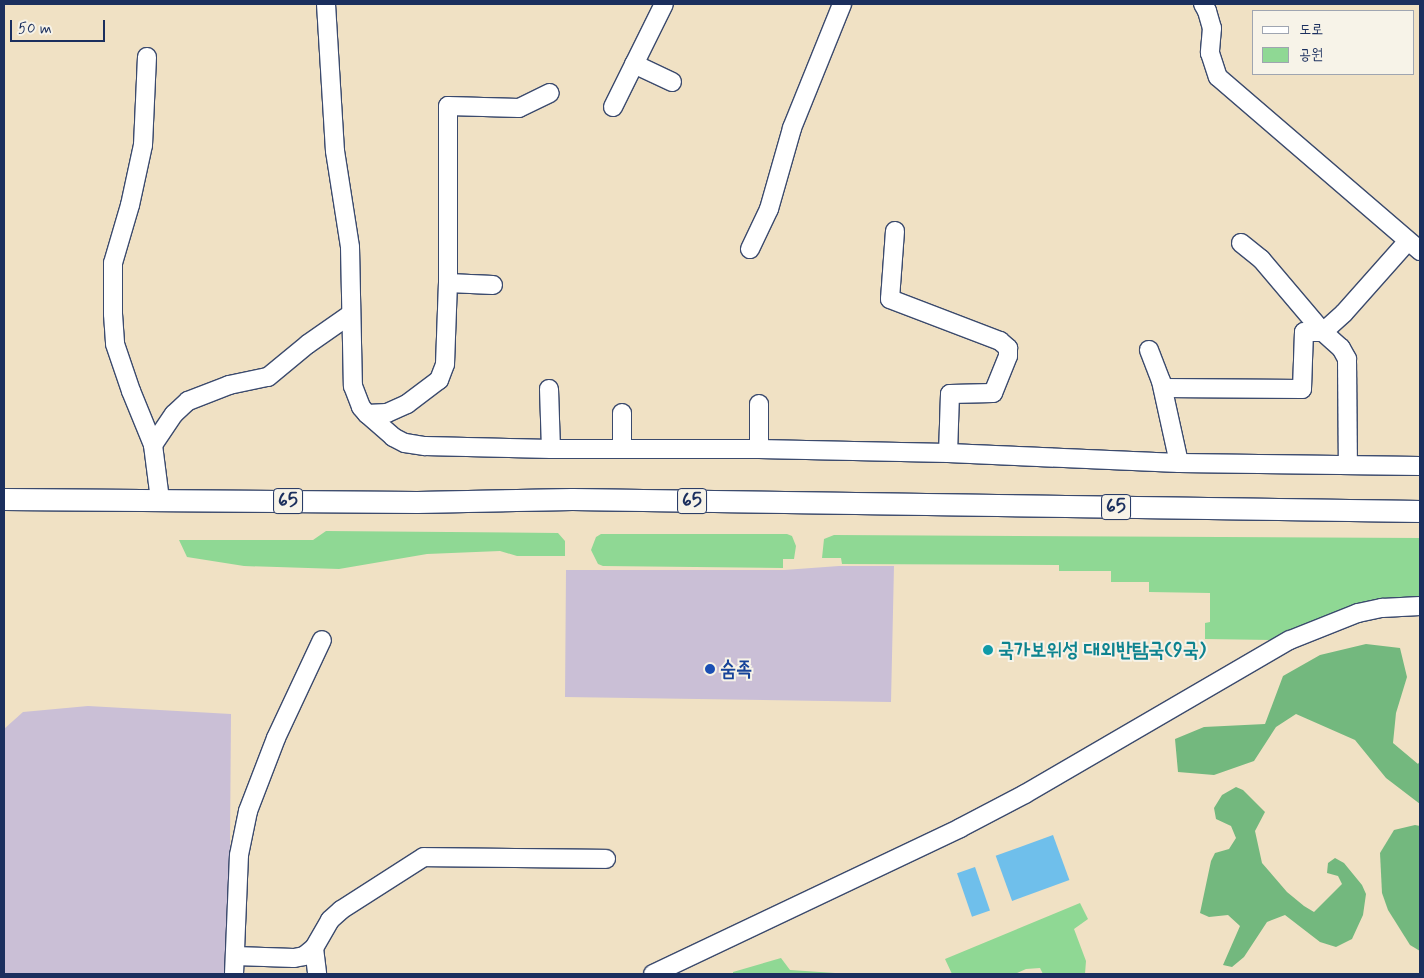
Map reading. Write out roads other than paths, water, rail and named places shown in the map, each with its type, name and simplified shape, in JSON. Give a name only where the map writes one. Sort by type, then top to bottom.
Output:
[{"type":"main road","name":"65","points":[[4,499],[417,502],[572,499],[1420,510]]},
{"type":"street","points":[[326,4],[335,151],[350,247],[353,386],[361,407],[367,414],[381,428],[404,443],[425,446],[551,449],[622,447],[759,448],[1179,462],[1420,466]]},
{"type":"street","points":[[613,107],[664,4]]},
{"type":"street","points":[[750,249],[769,209],[792,128],[842,4]]},
{"type":"street","points":[[1163,388],[1302,389],[1304,332],[1323,332],[1414,246],[1218,78],[1210,53],[1212,28],[1203,4]]},
{"type":"street","points":[[147,57],[143,145],[130,205],[114,263],[112,314],[117,351],[153,444],[160,500]]},
{"type":"street","points":[[634,64],[672,82]]},
{"type":"street","points":[[367,414],[387,413],[407,404],[438,380],[444,364],[448,283],[448,106],[519,108],[550,92]]},
{"type":"street","points":[[895,231],[890,299],[1000,341],[1008,348],[1008,356],[993,393],[950,394],[948,453]]},
{"type":"street","points":[[1241,243],[1261,259],[1323,332],[1341,348],[1347,358],[1348,464]]},
{"type":"street","points":[[448,283],[493,285]]},
{"type":"street","points":[[153,444],[174,414],[188,401],[229,385],[268,377],[308,344],[351,314]]},
{"type":"street","points":[[1149,350],[1163,388],[1179,462]]},
{"type":"street","points":[[549,389],[551,449]]},
{"type":"street","points":[[759,404],[759,448]]},
{"type":"street","points":[[622,413],[622,447]]},
{"type":"street","points":[[653,974],[960,828],[1025,794],[1290,640],[1358,613],[1382,608],[1420,606]]},
{"type":"street","points":[[234,974],[239,855],[248,811],[276,738],[322,640]]},
{"type":"street","points":[[235,956],[294,958],[304,956],[314,948],[330,920],[336,915],[424,857],[606,859]]},
{"type":"street","points":[[314,948],[317,974]]},
{"type":"water","points":[[1053,835],[1069,880],[1012,901],[996,856]]},
{"type":"water","points":[[975,867],[990,910],[972,917],[957,873]]},
{"type":"place","name":"국가보위성 대외반탐국(9국)","points":[[988,650]]},
{"type":"place","name":"숨족","points":[[710,669]]}]
